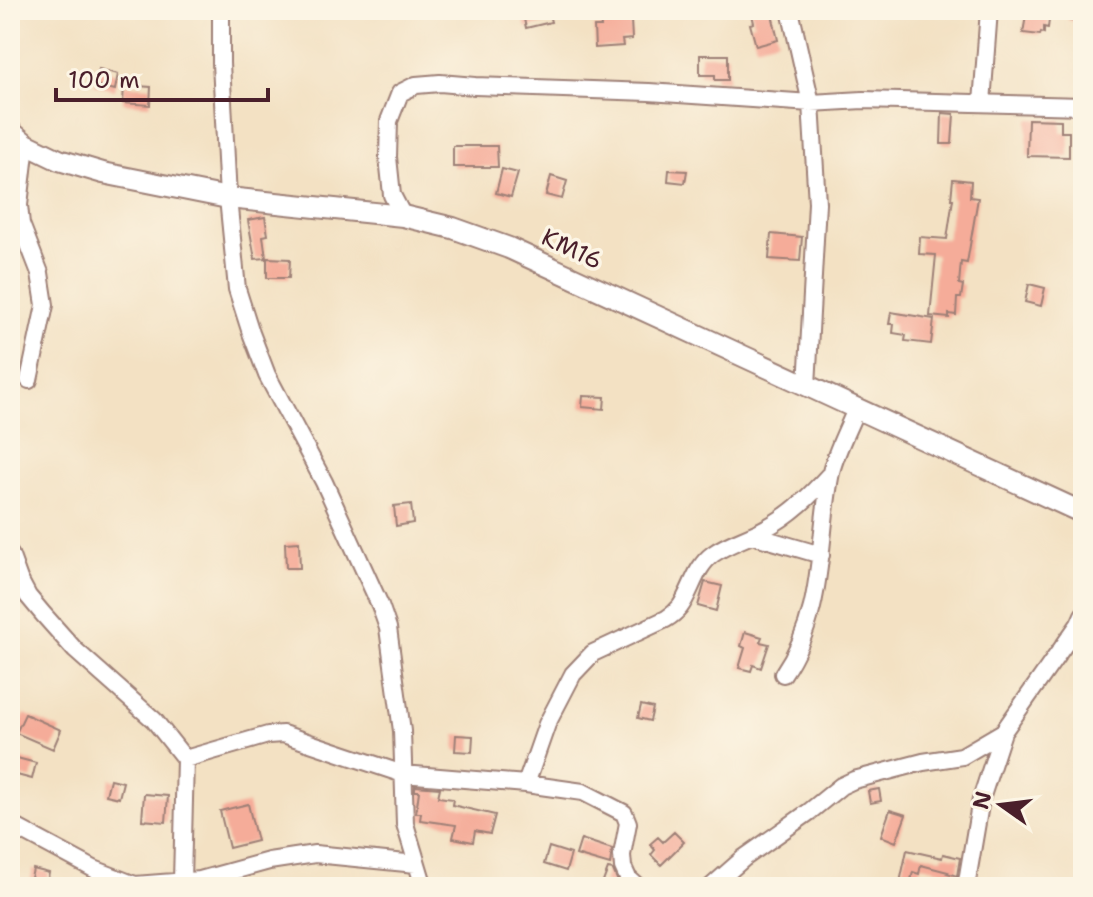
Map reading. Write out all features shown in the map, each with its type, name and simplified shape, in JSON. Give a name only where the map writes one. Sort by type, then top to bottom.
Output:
[{"type":"street","points":[[221,10],[228,198],[237,289],[267,375],[324,482],[388,628],[402,731],[405,824],[424,887]]},
{"type":"street","points":[[790,10],[811,103],[817,203],[807,386]]},
{"type":"street","points":[[982,103],[989,10]]},
{"type":"street","points":[[403,216],[392,195],[388,157],[389,121],[400,93],[416,85],[440,83],[649,92],[811,103],[863,100],[1083,106]]},
{"type":"street","points":[[18,137],[21,224],[40,273],[45,305],[29,380]]},
{"type":"street","name":"KM16","points":[[18,137],[59,160],[103,173],[228,198],[403,216],[453,228],[509,248],[1083,513]]},
{"type":"street","points":[[783,674],[796,655],[817,592],[831,473],[856,409]]},
{"type":"street","points":[[526,784],[553,711],[582,662],[593,653],[675,613],[703,564],[721,549],[780,520],[808,498],[831,473]]},
{"type":"street","points":[[752,535],[821,555]]},
{"type":"street","points":[[10,554],[14,580],[75,650],[154,720],[185,759],[182,881]]},
{"type":"street","points":[[966,887],[981,799],[1003,732],[1083,615]]},
{"type":"street","points":[[711,887],[744,858],[841,786],[923,762],[962,756],[1003,732]]},
{"type":"street","points":[[185,759],[268,735],[283,734],[403,774],[583,792],[624,813],[628,823],[623,867],[628,878],[638,887]]},
{"type":"street","points":[[10,824],[94,869],[135,886],[200,880],[269,861],[315,854],[416,864]]},
{"type":"building","points":[[522,10],[548,10],[551,22],[526,28]]},
{"type":"building","points":[[611,10],[623,10],[624,21],[631,20],[632,39],[622,40],[623,46],[595,48],[594,27],[601,27],[600,16],[611,15]]},
{"type":"building","points":[[751,10],[771,10],[778,40],[756,46],[750,24],[754,23]]},
{"type":"building","points":[[1027,10],[1050,12],[1048,28],[1044,27],[1044,33],[1023,33]]},
{"type":"building","points":[[1070,10],[1081,10],[1079,22],[1068,20]]},
{"type":"building","points":[[700,55],[728,55],[728,80],[715,80],[715,75],[700,75]]},
{"type":"building","points":[[99,69],[118,74],[115,90],[95,85]]},
{"type":"building","points":[[124,85],[151,87],[150,105],[123,103]]},
{"type":"building","points":[[942,113],[954,114],[952,144],[941,144]]},
{"type":"building","points":[[1028,119],[1061,120],[1061,132],[1069,132],[1069,157],[1027,156]]},
{"type":"building","points":[[453,146],[497,146],[498,167],[453,167]]},
{"type":"building","points":[[502,169],[518,173],[511,197],[496,193]]},
{"type":"building","points":[[669,170],[687,171],[685,183],[668,181]]},
{"type":"building","points":[[551,176],[567,181],[562,199],[546,195]]},
{"type":"building","points":[[953,179],[971,181],[970,197],[978,198],[967,263],[961,262],[961,298],[957,298],[956,315],[949,314],[949,318],[930,316],[936,255],[919,254],[920,237],[947,239]]},
{"type":"building","points":[[265,217],[268,235],[263,236],[266,258],[255,259],[248,220]]},
{"type":"building","points":[[771,234],[802,237],[800,261],[769,259]]},
{"type":"building","points":[[267,258],[290,259],[289,278],[267,278]]},
{"type":"building","points":[[1029,284],[1045,288],[1041,306],[1025,302]]},
{"type":"building","points":[[891,312],[934,319],[931,344],[905,341],[906,335],[893,333],[894,324],[889,324]]},
{"type":"building","points":[[583,396],[605,397],[604,409],[582,407]]},
{"type":"building","points":[[411,504],[413,523],[396,526],[394,506]]},
{"type":"building","points":[[299,542],[300,568],[286,568],[285,543]]},
{"type":"building","points":[[705,582],[722,586],[716,611],[698,606]]},
{"type":"building","points":[[745,632],[762,637],[760,642],[769,644],[761,668],[753,665],[751,671],[739,668],[745,648],[741,646]]},
{"type":"building","points":[[641,705],[653,708],[650,721],[638,718]]},
{"type":"building","points":[[25,714],[61,730],[53,749],[16,733]]},
{"type":"building","points":[[456,735],[473,736],[472,752],[455,751]]},
{"type":"building","points":[[17,758],[36,763],[32,779],[13,774]]},
{"type":"building","points":[[110,779],[123,782],[119,798],[106,795]]},
{"type":"building","points":[[415,786],[440,788],[438,797],[453,799],[452,805],[495,815],[490,834],[475,831],[473,842],[453,838],[456,825],[420,820],[421,813],[416,813],[419,791],[415,791]]},
{"type":"building","points":[[879,789],[881,801],[870,803],[868,791]]},
{"type":"building","points":[[144,794],[168,796],[166,822],[142,820]]},
{"type":"building","points":[[248,804],[257,841],[229,848],[220,811]]},
{"type":"building","points":[[890,810],[906,815],[896,842],[881,836]]},
{"type":"building","points":[[674,832],[684,842],[661,865],[651,855],[655,850],[650,844],[658,837],[663,842]]},
{"type":"building","points":[[581,839],[612,849],[610,865],[576,855]]},
{"type":"building","points":[[549,847],[571,854],[566,871],[544,864]]},
{"type":"building","points":[[907,850],[942,858],[943,854],[960,858],[957,876],[921,865],[919,874],[913,872],[909,887],[899,887]]},
{"type":"building","points":[[33,869],[49,873],[46,887],[29,887]]},
{"type":"building","points":[[608,869],[613,870],[618,887],[603,882]]}]
